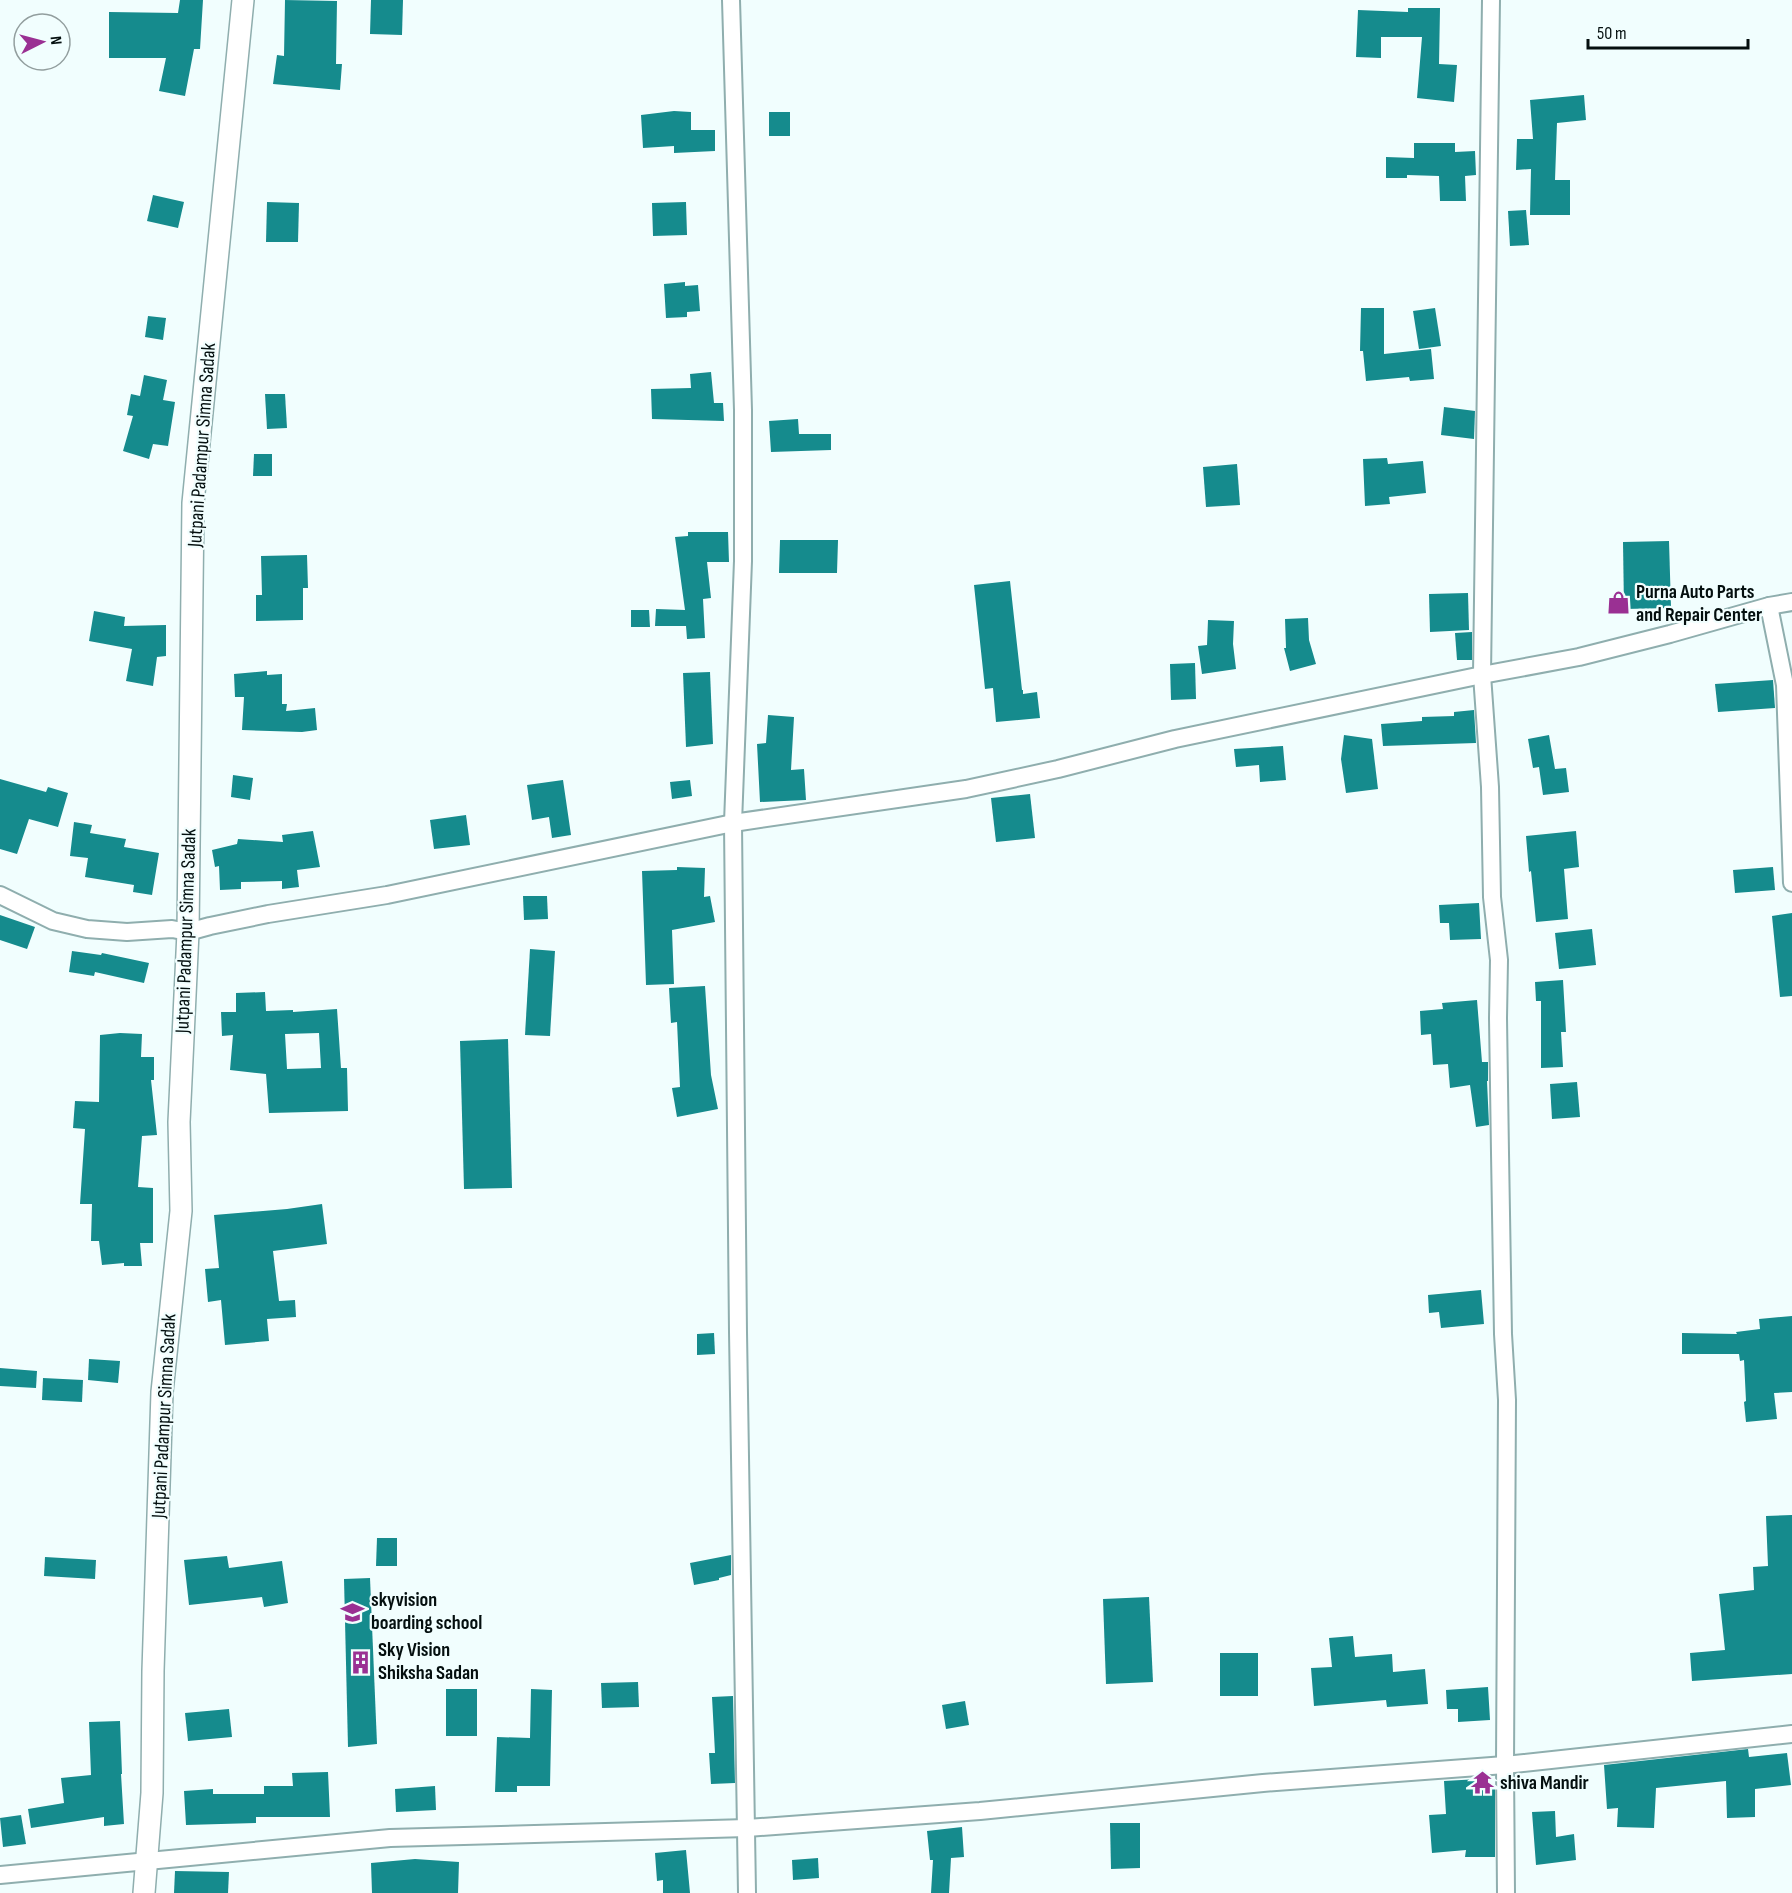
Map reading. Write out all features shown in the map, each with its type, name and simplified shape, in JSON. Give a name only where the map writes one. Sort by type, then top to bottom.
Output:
[{"type":"street","name":"Jutpani Padampur Simna Sadak","points":[[144,1893],[152,1793],[153,1660],[162,1392],[181,1211],[179,1122],[188,932],[194,503],[243,0]]},
{"type":"street","points":[[731,0],[743,410],[743,561],[733,823],[747,1893]]},
{"type":"street","points":[[1491,0],[1482,675],[1490,788],[1492,897],[1499,960],[1497,1018],[1499,1142],[1503,1334],[1507,1400],[1506,1893]]},
{"type":"street","points":[[0,895],[53,921],[87,928],[127,932],[172,929],[188,932],[268,914],[387,895],[733,823],[966,789],[1058,769],[1175,739],[1579,657],[1769,606],[1792,602]]},
{"type":"street","points":[[1769,606],[1785,685],[1792,883]]},
{"type":"street","points":[[0,1875],[390,1838],[747,1828],[980,1811],[1263,1783],[1505,1765],[1792,1734]]},
{"type":"building","points":[[180,0],[203,0],[200,49],[194,49],[185,96],[159,91],[166,58],[109,58],[109,12],[178,13]]},
{"type":"building","points":[[285,0],[337,1],[336,64],[342,64],[340,90],[273,84],[277,55],[284,56]]},
{"type":"building","points":[[371,0],[403,0],[402,35],[370,34]]},
{"type":"building","points":[[1408,8],[1440,8],[1439,64],[1457,65],[1454,102],[1417,98],[1422,37],[1381,37],[1381,58],[1356,57],[1358,10],[1408,12]]},
{"type":"building","points":[[1584,95],[1586,120],[1557,123],[1555,180],[1570,180],[1570,215],[1530,215],[1531,169],[1516,170],[1517,139],[1533,139],[1530,100]]},
{"type":"building","points":[[674,111],[691,112],[691,130],[715,130],[715,151],[674,153],[674,146],[643,148],[641,115]]},
{"type":"building","points":[[769,112],[790,112],[790,136],[769,136]]},
{"type":"building","points":[[1414,143],[1455,143],[1455,152],[1475,151],[1476,175],[1465,176],[1466,201],[1440,201],[1439,176],[1407,175],[1407,178],[1386,178],[1386,157],[1414,158]]},
{"type":"building","points":[[153,195],[184,202],[178,228],[147,221]]},
{"type":"building","points":[[267,202],[299,203],[298,242],[266,242]]},
{"type":"building","points":[[686,202],[687,235],[653,236],[652,203]]},
{"type":"building","points":[[1526,210],[1529,245],[1510,246],[1508,211]]},
{"type":"building","points":[[685,282],[685,286],[698,285],[700,311],[687,312],[687,317],[666,318],[664,284]]},
{"type":"building","points":[[1361,308],[1384,308],[1384,354],[1431,349],[1434,379],[1410,381],[1409,377],[1366,381],[1363,351],[1360,351]]},
{"type":"building","points":[[1435,308],[1441,346],[1419,349],[1413,311]]},
{"type":"building","points":[[148,316],[166,318],[163,340],[145,337]]},
{"type":"building","points":[[711,372],[714,403],[723,403],[724,421],[652,419],[651,389],[691,388],[690,374]]},
{"type":"building","points":[[144,375],[167,380],[163,400],[175,402],[168,446],[153,444],[149,459],[123,451],[133,416],[127,415],[131,394],[140,396]]},
{"type":"building","points":[[265,394],[285,394],[287,428],[267,429]]},
{"type":"building","points":[[1444,407],[1475,411],[1474,439],[1441,435]]},
{"type":"building","points":[[798,419],[799,434],[831,434],[831,450],[771,452],[769,421]]},
{"type":"building","points":[[254,454],[272,454],[272,476],[253,476]]},
{"type":"building","points":[[1387,458],[1388,464],[1423,461],[1426,493],[1389,497],[1390,504],[1365,506],[1363,459]]},
{"type":"building","points":[[1237,464],[1240,505],[1206,507],[1203,467]]},
{"type":"building","points":[[688,532],[728,532],[729,562],[707,562],[711,598],[703,599],[705,638],[687,639],[686,626],[655,626],[656,609],[685,610],[675,537],[688,536]]},
{"type":"building","points":[[780,540],[838,540],[837,573],[779,573]]},
{"type":"building","points":[[1669,541],[1671,608],[1624,609],[1623,542]]},
{"type":"building","points":[[307,555],[308,588],[303,588],[303,620],[256,621],[256,595],[262,595],[261,556]]},
{"type":"building","points":[[1010,581],[1022,690],[1023,694],[1037,692],[1040,718],[996,722],[993,688],[985,689],[974,585]]},
{"type":"building","points":[[1468,593],[1469,630],[1430,632],[1429,594]]},
{"type":"building","points":[[631,610],[649,610],[650,627],[631,627]]},
{"type":"building","points":[[94,611],[125,617],[124,626],[166,625],[166,656],[157,657],[153,686],[126,681],[132,649],[89,641]]},
{"type":"building","points":[[1308,618],[1309,640],[1316,664],[1290,671],[1284,648],[1286,648],[1285,619]]},
{"type":"building","points":[[1208,620],[1234,621],[1233,644],[1236,669],[1202,674],[1198,646],[1207,645]]},
{"type":"building","points":[[1472,632],[1472,660],[1457,660],[1455,633]]},
{"type":"building","points":[[1195,663],[1196,699],[1171,700],[1170,664]]},
{"type":"building","points":[[267,671],[267,675],[282,674],[282,704],[287,704],[286,711],[315,708],[317,730],[302,732],[242,730],[244,697],[235,697],[234,674]]},
{"type":"building","points":[[710,672],[713,744],[686,747],[683,673]]},
{"type":"building","points":[[1773,680],[1775,708],[1718,712],[1715,684]]},
{"type":"building","points":[[1474,710],[1476,743],[1383,746],[1381,724],[1422,721],[1422,717],[1454,716],[1454,712]]},
{"type":"building","points":[[768,715],[794,717],[791,770],[804,769],[806,800],[760,802],[757,744],[766,743]]},
{"type":"building","points":[[1344,735],[1372,739],[1378,789],[1346,793],[1341,759]]},
{"type":"building","points":[[1549,735],[1555,769],[1566,768],[1569,792],[1543,795],[1539,767],[1533,768],[1528,739]]},
{"type":"building","points":[[1283,746],[1286,780],[1260,782],[1259,765],[1236,767],[1234,749]]},
{"type":"building","points":[[233,775],[253,778],[250,800],[231,797]]},
{"type":"building","points":[[0,779],[46,792],[48,787],[68,793],[58,827],[29,819],[17,854],[0,849]]},
{"type":"building","points":[[563,780],[571,835],[552,838],[549,817],[532,820],[527,785]]},
{"type":"building","points":[[690,780],[692,796],[672,799],[670,782]]},
{"type":"building","points":[[1030,794],[1035,838],[996,842],[991,798]]},
{"type":"building","points":[[466,815],[470,845],[434,849],[430,820]]},
{"type":"building","points":[[74,822],[92,825],[90,833],[126,839],[124,847],[159,853],[152,895],[133,892],[134,885],[85,877],[88,858],[70,856]]},
{"type":"building","points":[[313,831],[320,867],[297,870],[299,887],[282,889],[282,881],[241,882],[241,889],[220,890],[219,866],[215,867],[212,850],[237,844],[238,839],[283,842],[282,835]]},
{"type":"building","points":[[1576,831],[1579,867],[1564,869],[1568,919],[1536,922],[1526,836]]},
{"type":"building","points":[[677,867],[705,868],[704,897],[710,896],[715,922],[672,930],[674,984],[646,985],[642,871],[677,870]]},
{"type":"building","points":[[1773,867],[1775,890],[1735,893],[1733,870]]},
{"type":"building","points":[[523,896],[547,896],[548,919],[524,920]]},
{"type":"building","points":[[1479,903],[1481,939],[1450,940],[1449,923],[1440,923],[1439,905]]},
{"type":"building","points":[[1792,913],[1792,996],[1780,997],[1772,916]]},
{"type":"building","points":[[0,915],[35,927],[27,949],[0,940]]},
{"type":"building","points":[[1592,929],[1596,965],[1559,969],[1555,933]]},
{"type":"building","points":[[530,949],[555,951],[550,1036],[525,1035]]},
{"type":"building","points":[[72,951],[101,955],[102,953],[149,963],[144,983],[95,972],[94,976],[69,972]]},
{"type":"building","points":[[1563,980],[1566,1032],[1561,1032],[1563,1067],[1541,1068],[1541,1001],[1536,1001],[1535,982]]},
{"type":"building","points":[[705,986],[711,1075],[718,1109],[677,1117],[672,1088],[680,1087],[677,1022],[671,1023],[669,988]]},
{"type":"building","points":[[265,992],[266,1011],[337,1009],[341,1068],[347,1068],[348,1111],[269,1113],[266,1074],[230,1070],[233,1035],[222,1036],[221,1012],[236,1012],[236,993]],"holes":[[[319,1033],[321,1068],[287,1069],[285,1034]]]},
{"type":"building","points":[[1477,1000],[1482,1062],[1488,1062],[1489,1125],[1476,1127],[1470,1085],[1450,1088],[1448,1064],[1433,1065],[1431,1034],[1421,1035],[1420,1011],[1443,1009],[1442,1003]]},
{"type":"building","points":[[142,1034],[141,1057],[154,1057],[154,1080],[151,1080],[157,1135],[142,1136],[138,1187],[153,1188],[153,1243],[140,1243],[142,1266],[124,1266],[124,1263],[102,1265],[99,1241],[91,1241],[92,1204],[80,1204],[85,1129],[73,1128],[75,1101],[99,1102],[100,1035]]},
{"type":"building","points":[[508,1039],[512,1188],[464,1189],[460,1041]]},
{"type":"building","points":[[1577,1082],[1580,1117],[1552,1119],[1550,1084]]},
{"type":"building","points":[[322,1204],[327,1244],[273,1251],[279,1301],[295,1300],[296,1317],[267,1319],[269,1341],[225,1345],[221,1300],[208,1302],[205,1269],[219,1268],[214,1215]]},
{"type":"building","points":[[1481,1290],[1484,1324],[1441,1328],[1439,1312],[1429,1313],[1428,1295]]},
{"type":"building","points":[[1792,1316],[1792,1392],[1774,1393],[1777,1419],[1746,1422],[1744,1360],[1740,1361],[1739,1354],[1682,1354],[1682,1333],[1737,1334],[1736,1332],[1760,1329],[1759,1319]]},
{"type":"building","points":[[714,1333],[715,1354],[697,1355],[697,1334]]},
{"type":"building","points":[[89,1359],[120,1361],[118,1383],[88,1380]]},
{"type":"building","points":[[0,1368],[37,1371],[36,1388],[0,1386]]},
{"type":"building","points":[[43,1378],[83,1380],[82,1402],[42,1400]]},
{"type":"building","points":[[1792,1515],[1792,1674],[1692,1681],[1690,1653],[1725,1650],[1719,1594],[1754,1590],[1753,1567],[1768,1566],[1766,1516]]},
{"type":"building","points":[[377,1538],[397,1538],[397,1566],[376,1566]]},
{"type":"building","points":[[731,1555],[731,1575],[694,1585],[690,1563]]},
{"type":"building","points":[[227,1556],[229,1568],[282,1561],[288,1603],[264,1607],[262,1597],[189,1605],[184,1560]]},
{"type":"building","points":[[45,1557],[96,1560],[95,1579],[44,1576]]},
{"type":"building","name":"Sky Vision Shiksha Sadan","points":[[370,1578],[377,1744],[348,1747],[344,1579]]},
{"type":"building","points":[[1149,1597],[1153,1682],[1106,1684],[1103,1599]]},
{"type":"building","points":[[1353,1636],[1355,1657],[1392,1654],[1393,1672],[1425,1669],[1428,1704],[1387,1707],[1386,1700],[1314,1706],[1311,1668],[1332,1667],[1329,1638]]},
{"type":"building","points":[[1220,1653],[1258,1653],[1258,1696],[1220,1696]]},
{"type":"building","points":[[638,1682],[639,1707],[602,1708],[601,1683]]},
{"type":"building","points":[[1488,1687],[1490,1720],[1458,1722],[1458,1709],[1447,1709],[1446,1690]]},
{"type":"building","points":[[446,1689],[477,1689],[477,1736],[446,1736]]},
{"type":"building","points":[[531,1689],[552,1690],[550,1786],[517,1786],[517,1792],[495,1792],[497,1737],[530,1738]]},
{"type":"building","points":[[733,1696],[735,1783],[711,1784],[709,1753],[715,1753],[712,1697]]},
{"type":"building","points":[[965,1701],[969,1725],[946,1729],[942,1705]]},
{"type":"building","points":[[229,1709],[232,1737],[188,1741],[185,1713]]},
{"type":"building","points":[[120,1721],[124,1824],[104,1826],[104,1817],[31,1828],[28,1809],[64,1803],[61,1778],[91,1775],[89,1722]]},
{"type":"building","points":[[1748,1749],[1749,1757],[1787,1753],[1791,1785],[1755,1789],[1755,1817],[1727,1818],[1726,1781],[1656,1788],[1654,1828],[1617,1827],[1618,1808],[1607,1809],[1604,1765]]},
{"type":"building","points":[[328,1772],[330,1817],[256,1817],[256,1823],[186,1825],[184,1791],[213,1789],[213,1794],[264,1794],[264,1786],[293,1786],[292,1773]]},
{"type":"building","points":[[1479,1779],[1480,1790],[1495,1788],[1495,1857],[1465,1857],[1466,1850],[1432,1853],[1429,1815],[1446,1814],[1444,1781]]},
{"type":"building","points":[[435,1786],[436,1810],[396,1812],[395,1789]]},
{"type":"building","points":[[1555,1811],[1556,1837],[1574,1834],[1576,1860],[1536,1865],[1532,1812]]},
{"type":"building","points":[[21,1815],[26,1844],[3,1847],[0,1818]]},
{"type":"building","points":[[1110,1823],[1140,1823],[1140,1868],[1111,1869]]},
{"type":"building","points":[[962,1827],[964,1857],[951,1858],[949,1893],[931,1893],[933,1860],[930,1860],[927,1831]]},
{"type":"building","points":[[686,1850],[690,1893],[663,1893],[663,1880],[657,1881],[655,1853]]},
{"type":"building","points":[[818,1858],[819,1878],[793,1880],[792,1860]]},
{"type":"building","points":[[415,1859],[459,1862],[458,1893],[372,1893],[371,1863]]},
{"type":"building","points":[[175,1871],[229,1872],[228,1893],[174,1893]]},
{"type":"place","name":"Purna Auto Parts and Repair Center","points":[[1618,603]]},
{"type":"place","name":"skyvision boarding school","points":[[353,1612]]},
{"type":"place","name":"Sky Vision Shiksha Sadan","points":[[360,1662]]},
{"type":"place","name":"shiva Mandir","points":[[1482,1783]]}]
